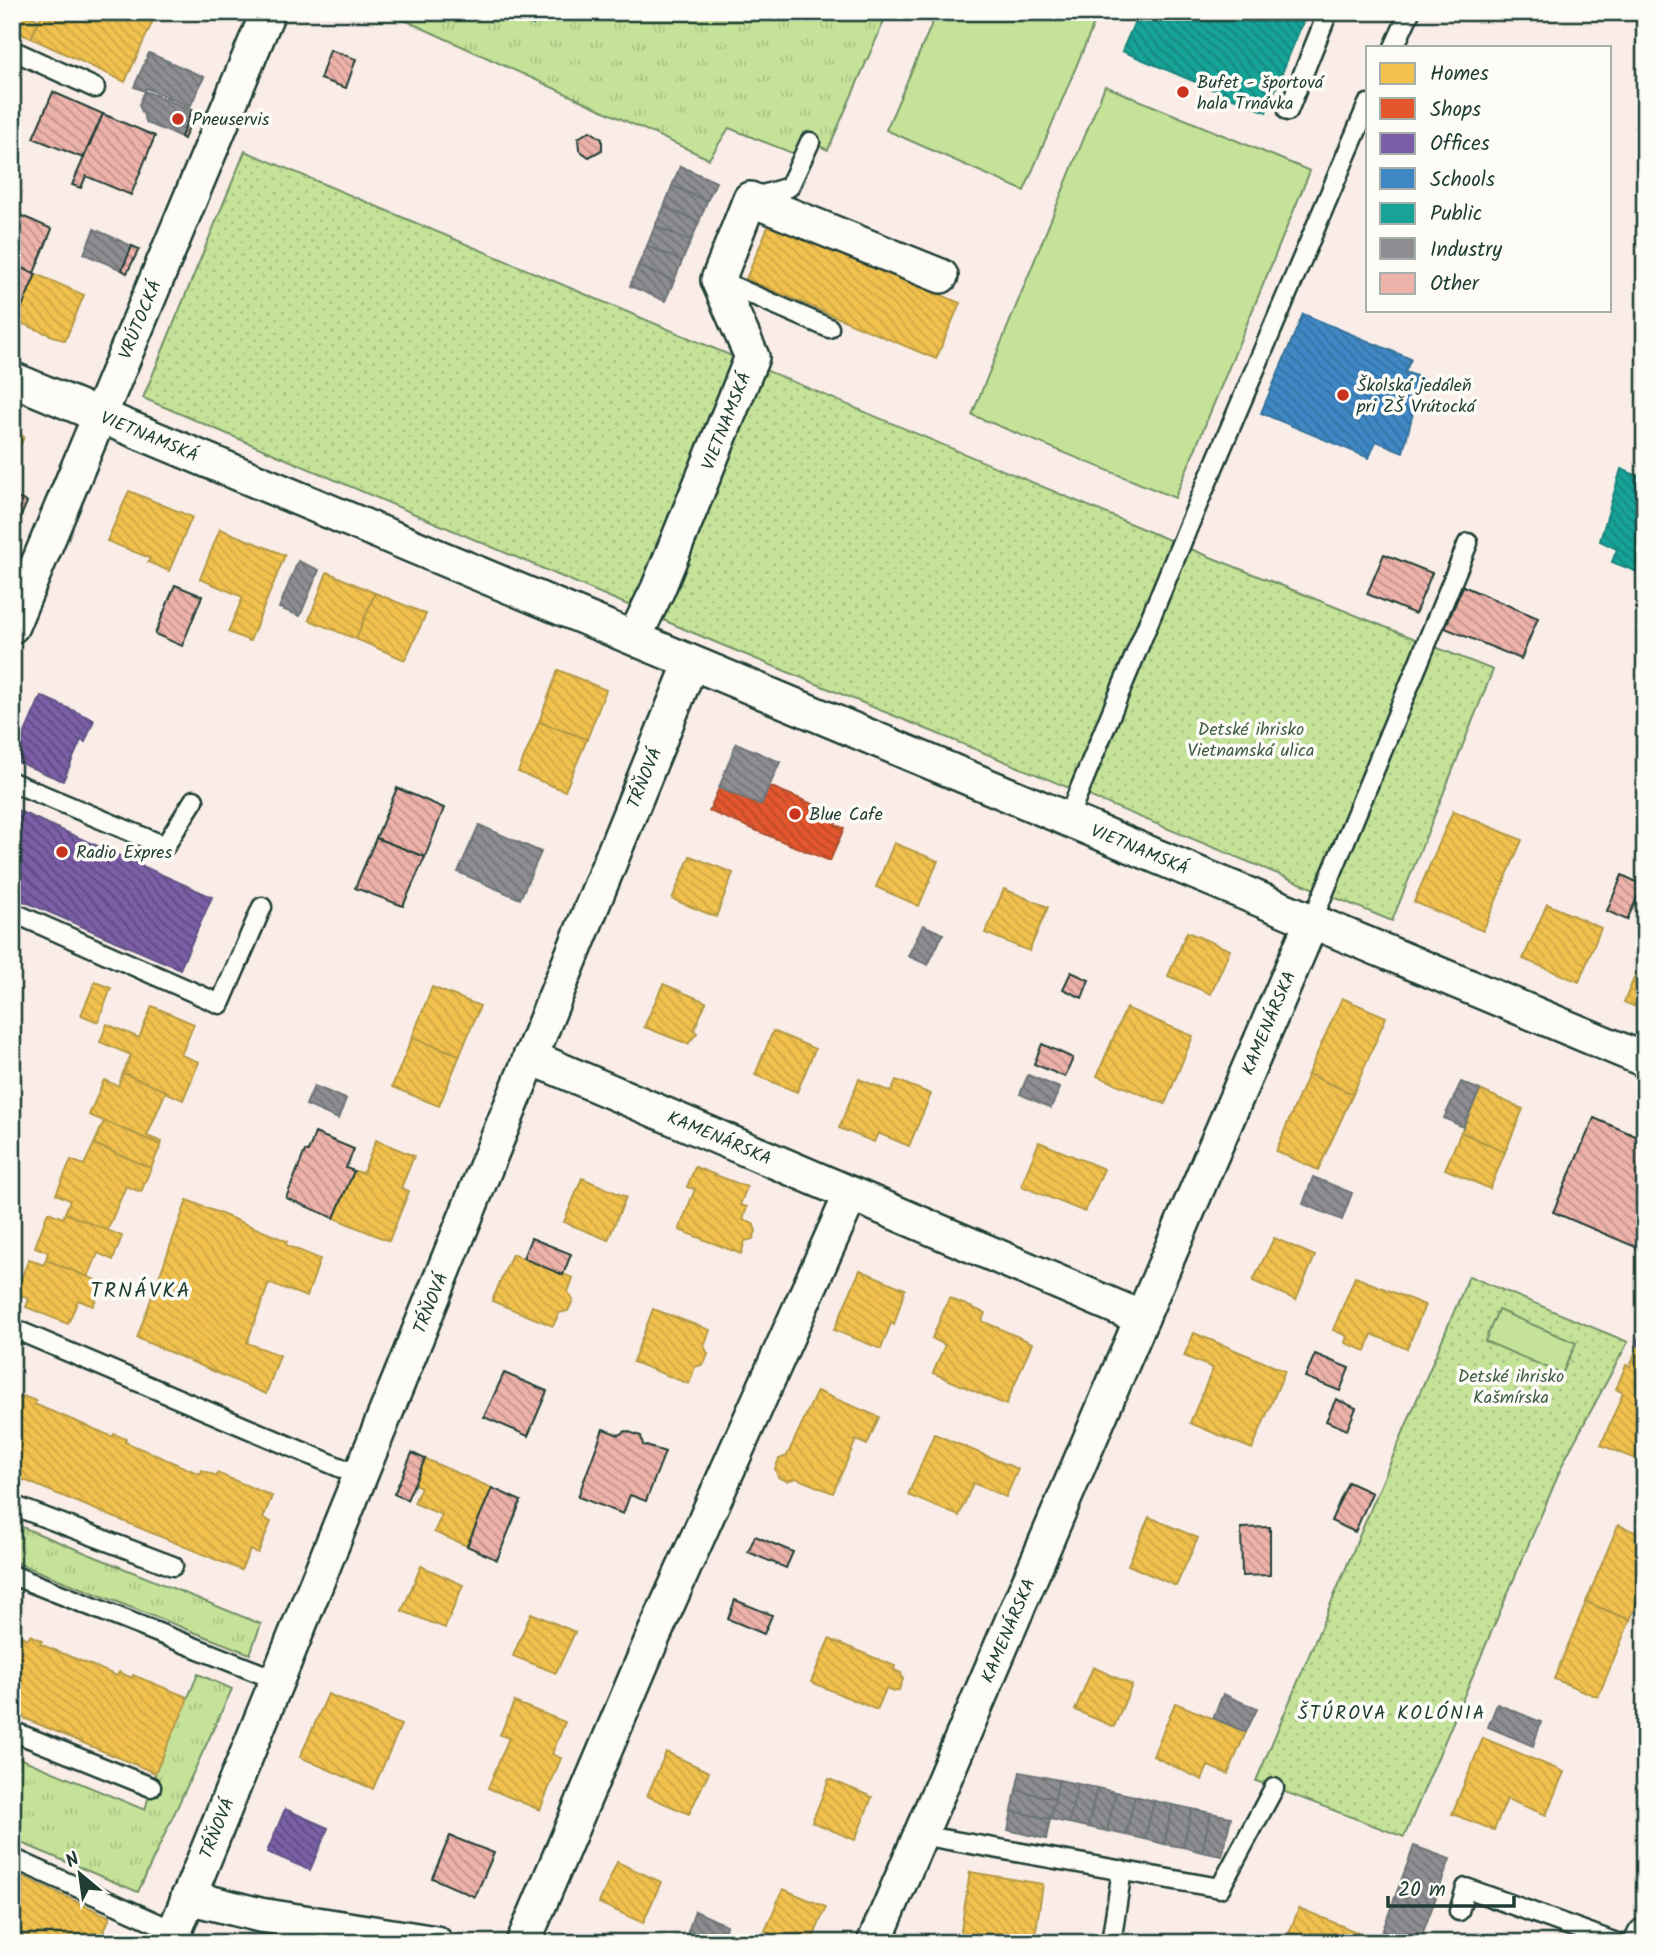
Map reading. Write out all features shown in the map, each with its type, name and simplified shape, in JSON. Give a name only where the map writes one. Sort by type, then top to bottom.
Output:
[{"type":"street","name":"VRÚTOCKÁ","points":[[12,626],[268,12]]},
{"type":"street","points":[[718,280],[750,199],[941,276]]},
{"type":"street","name":"VIETNAMSKÁ","points":[[634,638],[657,589],[752,357],[718,280]]},
{"type":"street","name":"VIETNAMSKÁ","points":[[12,379],[1645,1060]]},
{"type":"street","name":"TŔŇOVÁ","points":[[172,1937],[691,663]]},
{"type":"street","name":"KAMENÁRSKA","points":[[874,1943],[1312,921]]},
{"type":"street","name":"KAMENÁRSKA","points":[[530,1057],[1142,1318]]},
{"type":"street","points":[[523,1943],[653,1637],[851,1194]]},
{"type":"street","points":[[188,1897],[260,1915],[436,1943]]},
{"type":"street","points":[[1642,1943],[1645,1935]]},
{"type":"lane","points":[[1287,111],[1328,12]]},
{"type":"lane","points":[[1394,46],[1410,12]]},
{"type":"lane","points":[[12,50],[95,88]]},
{"type":"lane","points":[[1067,820],[1366,109]]},
{"type":"lane","points":[[750,199],[789,187],[810,142]]},
{"type":"lane","points":[[718,280],[829,328]]},
{"type":"lane","points":[[1312,921],[1468,543]]},
{"type":"lane","points":[[12,782],[165,846],[194,800]]},
{"type":"lane","points":[[12,912],[220,1004],[262,908]]},
{"type":"lane","points":[[12,1328],[359,1476]]},
{"type":"lane","points":[[12,1505],[173,1566]]},
{"type":"lane","points":[[12,1576],[277,1680]]},
{"type":"lane","points":[[12,1731],[151,1787]]},
{"type":"lane","points":[[920,1835],[1220,1888],[1274,1788]]},
{"type":"lane","points":[[12,1858],[172,1937]]},
{"type":"lane","points":[[1111,1943],[1122,1871]]},
{"type":"lane","points":[[1459,1911],[1466,1888],[1617,1943]]},
{"type":"green space","points":[[387,12],[888,12],[828,150],[810,142],[792,153],[729,128],[709,159]]},
{"type":"green space","points":[[937,12],[1099,12],[1024,191],[886,130]]},
{"type":"green space","points":[[1105,86],[1310,171],[1175,498],[972,415]]},
{"type":"green space","name":"Detské ihrisko Vietnamská ulica","points":[[245,151],[1193,550],[1493,670],[1392,921],[710,640],[143,398]]},
{"type":"green space","name":"Detské ihrisko Kašmírska","points":[[1469,1276],[1628,1342],[1565,1459],[1404,1837],[1256,1781]]},
{"type":"green space","points":[[1498,1310],[1576,1343],[1562,1374],[1485,1341]]},
{"type":"green space","points":[[12,1523],[261,1624],[250,1654],[12,1561]]},
{"type":"green space","points":[[198,1674],[232,1689],[138,1892],[12,1839],[12,1755],[145,1810],[155,1773]]},
{"type":"building: Homes","points":[[12,12],[35,12],[32,17],[39,20],[31,38],[12,30]]},
{"type":"building: Homes","points":[[43,12],[157,12],[125,82],[31,38]]},
{"type":"building: Homes","points":[[770,222],[960,303],[936,359],[746,279]]},
{"type":"building: Homes","points":[[36,274],[84,295],[65,341],[16,321]]},
{"type":"building: Homes","points":[[12,431],[24,437],[12,464]]},
{"type":"building: Homes","points":[[129,491],[192,517],[169,571],[148,562],[150,558],[107,541]]},
{"type":"building: Homes","points":[[220,529],[285,555],[250,641],[228,632],[243,597],[200,579]]},
{"type":"building: Homes","points":[[327,572],[375,593],[356,639],[309,620]]},
{"type":"building: Homes","points":[[375,593],[426,614],[405,660],[356,639]]},
{"type":"building: Homes","points":[[558,670],[606,690],[587,739],[539,722]]},
{"type":"building: Homes","points":[[539,722],[587,739],[565,791],[518,772]]},
{"type":"building: Homes","points":[[1453,811],[1522,840],[1483,931],[1414,902]]},
{"type":"building: Homes","points":[[894,843],[938,861],[919,906],[876,887]]},
{"type":"building: Homes","points":[[690,856],[733,873],[716,917],[672,899]]},
{"type":"building: Homes","points":[[1004,889],[1048,907],[1029,951],[985,933]]},
{"type":"building: Homes","points":[[1547,904],[1601,928],[1579,982],[1523,959]]},
{"type":"building: Homes","points":[[1187,932],[1230,950],[1211,994],[1168,976]]},
{"type":"building: Homes","points":[[1645,952],[1645,1011],[1624,1002]]},
{"type":"building: Homes","points":[[95,982],[111,988],[98,1022],[81,1015]]},
{"type":"building: Homes","points":[[663,984],[706,1002],[694,1030],[697,1033],[688,1044],[644,1027]]},
{"type":"building: Homes","points":[[432,987],[480,1006],[460,1055],[412,1038]]},
{"type":"building: Homes","points":[[1342,998],[1386,1017],[1353,1094],[1308,1074]]},
{"type":"building: Homes","points":[[152,1006],[194,1024],[181,1055],[199,1062],[183,1100],[123,1073],[131,1055],[100,1042],[107,1024],[139,1038]]},
{"type":"building: Homes","points":[[1126,1008],[1193,1036],[1165,1104],[1097,1076]]},
{"type":"building: Homes","points":[[773,1031],[815,1049],[797,1092],[755,1075]]},
{"type":"building: Homes","points":[[412,1038],[460,1055],[439,1106],[392,1087]]},
{"type":"building: Homes","points":[[123,1073],[166,1091],[147,1136],[162,1142],[161,1145],[89,1115],[104,1080],[118,1086]]},
{"type":"building: Homes","points":[[1308,1074],[1353,1094],[1318,1170],[1276,1151]]},
{"type":"building: Homes","points":[[859,1079],[891,1092],[896,1080],[931,1094],[909,1146],[878,1133],[874,1142],[839,1128]]},
{"type":"building: Homes","points":[[1480,1090],[1523,1109],[1505,1152],[1461,1132]]},
{"type":"building: Homes","points":[[104,1121],[161,1145],[151,1168],[94,1144]]},
{"type":"building: Homes","points":[[1461,1132],[1505,1152],[1490,1189],[1445,1169]]},
{"type":"building: Homes","points":[[376,1140],[414,1156],[401,1188],[409,1191],[389,1241],[334,1218],[354,1171],[363,1173]]},
{"type":"building: Homes","points":[[1039,1142],[1104,1169],[1085,1212],[1021,1186]]},
{"type":"building: Homes","points":[[94,1144],[151,1168],[141,1192],[126,1186],[107,1231],[65,1213],[70,1200],[56,1194],[71,1160],[84,1165]]},
{"type":"building: Homes","points":[[695,1167],[747,1187],[740,1205],[747,1207],[743,1220],[753,1223],[756,1231],[753,1239],[745,1241],[741,1254],[679,1230],[695,1189],[687,1187]]},
{"type":"building: Homes","points":[[582,1178],[626,1197],[608,1240],[564,1222]]},
{"type":"building: Homes","points":[[187,1200],[287,1241],[286,1245],[320,1259],[307,1297],[269,1283],[247,1343],[280,1355],[266,1394],[137,1338]]},
{"type":"building: Homes","points":[[48,1212],[63,1218],[65,1213],[122,1236],[113,1260],[98,1253],[88,1277],[46,1260],[48,1252],[35,1247]]},
{"type":"building: Homes","points":[[1274,1238],[1315,1256],[1296,1300],[1253,1281]]},
{"type":"building: Homes","points":[[512,1254],[573,1278],[568,1292],[573,1300],[568,1311],[559,1313],[553,1326],[492,1301]]},
{"type":"building: Homes","points":[[29,1259],[43,1265],[46,1260],[103,1283],[93,1306],[78,1300],[68,1324],[26,1307],[29,1299],[15,1293]]},
{"type":"building: Homes","points":[[860,1270],[905,1289],[894,1325],[891,1323],[881,1349],[834,1330]]},
{"type":"building: Homes","points":[[1355,1277],[1425,1305],[1407,1349],[1372,1334],[1366,1351],[1345,1343],[1347,1336],[1333,1330]]},
{"type":"building: Homes","points":[[949,1298],[985,1313],[982,1321],[1032,1343],[1006,1405],[933,1373],[945,1345],[932,1338]]},
{"type":"building: Homes","points":[[653,1309],[710,1330],[704,1346],[708,1354],[704,1364],[695,1367],[689,1384],[633,1362]]},
{"type":"building: Homes","points":[[1194,1333],[1285,1371],[1252,1449],[1190,1423],[1213,1368],[1184,1356]]},
{"type":"building: Homes","points":[[1638,1345],[1645,1348],[1645,1463],[1601,1445],[1623,1393],[1616,1389],[1626,1365],[1630,1366]]},
{"type":"building: Homes","points":[[817,1391],[879,1417],[867,1445],[856,1440],[833,1493],[796,1478],[787,1481],[778,1477],[775,1469],[779,1459],[787,1456]]},
{"type":"building: Homes","points":[[12,1395],[36,1401],[34,1404],[113,1437],[114,1434],[126,1439],[125,1442],[200,1474],[202,1470],[216,1476],[217,1473],[272,1496],[263,1518],[271,1522],[258,1553],[250,1550],[241,1570],[12,1475]]},
{"type":"building: Homes","points":[[934,1434],[1018,1469],[1006,1497],[973,1483],[959,1516],[908,1495]]},
{"type":"building: Homes","points":[[425,1459],[492,1488],[467,1546],[434,1532],[442,1515],[414,1503],[421,1487],[414,1484]]},
{"type":"building: Homes","points":[[1149,1517],[1198,1538],[1176,1586],[1128,1565]]},
{"type":"building: Homes","points":[[1618,1525],[1645,1536],[1645,1585],[1630,1620],[1586,1602]]},
{"type":"building: Homes","points":[[421,1566],[463,1585],[445,1628],[402,1611]]},
{"type":"building: Homes","points":[[1586,1602],[1630,1620],[1598,1697],[1554,1679]]},
{"type":"building: Homes","points":[[531,1613],[575,1632],[556,1673],[513,1656]]},
{"type":"building: Homes","points":[[12,1632],[28,1639],[30,1635],[42,1641],[40,1644],[117,1676],[119,1672],[132,1678],[133,1675],[187,1697],[186,1705],[155,1773],[12,1713]]},
{"type":"building: Homes","points":[[829,1639],[895,1666],[894,1670],[901,1673],[903,1679],[899,1690],[893,1692],[886,1689],[877,1710],[811,1682]]},
{"type":"building: Homes","points":[[1093,1667],[1132,1685],[1114,1727],[1075,1710]]},
{"type":"building: Homes","points":[[328,1694],[401,1725],[373,1789],[300,1757]]},
{"type":"building: Homes","points":[[514,1702],[565,1722],[552,1754],[561,1758],[540,1810],[488,1788],[509,1738],[500,1735]]},
{"type":"building: Homes","points":[[1175,1703],[1246,1732],[1228,1774],[1208,1766],[1202,1780],[1153,1756]]},
{"type":"building: Homes","points":[[1483,1738],[1564,1772],[1546,1815],[1507,1799],[1494,1830],[1452,1814]]},
{"type":"building: Homes","points":[[666,1752],[709,1772],[689,1814],[647,1796]]},
{"type":"building: Homes","points":[[829,1779],[872,1797],[855,1840],[812,1822]]},
{"type":"building: Homes","points":[[617,1862],[661,1882],[643,1923],[599,1903]]},
{"type":"building: Homes","points":[[12,1872],[110,1917],[99,1943],[12,1943]]},
{"type":"building: Homes","points":[[970,1872],[1043,1884],[1034,1943],[959,1943]]},
{"type":"building: Homes","points":[[783,1889],[826,1907],[811,1943],[792,1943],[765,1931]]},
{"type":"building: Homes","points":[[1299,1908],[1359,1933],[1356,1943],[1285,1943]]},
{"type":"building: Homes","points":[[1471,1935],[1489,1943],[1467,1943]]},
{"type":"building: Shops","points":[[769,786],[839,815],[835,825],[844,828],[830,861],[709,811],[719,788],[761,805]]},
{"type":"building: Offices","points":[[41,696],[94,720],[85,742],[81,740],[63,781],[13,760]]},
{"type":"building: Offices","name":"Radio Expres","points":[[12,808],[212,897],[180,969],[12,896]]},
{"type":"building: Offices","points":[[1645,1323],[1645,1348],[1636,1344]]},
{"type":"building: Offices","points":[[285,1809],[328,1828],[310,1870],[267,1852]]},
{"type":"building: Schools","points":[[502,12],[539,12],[533,25]]},
{"type":"building: Schools","name":"Školská jedáleň pri ZŠ Vrútocká","points":[[1303,314],[1411,359],[1405,372],[1422,378],[1403,452],[1376,441],[1369,458],[1261,413]]},
{"type":"building: Public","points":[[1139,12],[1307,12],[1266,112],[1122,51]]},
{"type":"building: Public","points":[[1621,469],[1645,479],[1645,575],[1612,562],[1617,549],[1600,541]]},
{"type":"building: Industry","points":[[149,53],[204,77],[190,107],[146,88],[145,91],[134,87]]},
{"type":"building: Industry","points":[[145,91],[192,110],[181,137],[147,123],[139,105]]},
{"type":"building: Industry","points":[[680,166],[716,182],[707,201],[672,186]]},
{"type":"building: Industry","points":[[672,186],[707,201],[699,222],[664,207]]},
{"type":"building: Industry","points":[[664,207],[699,222],[691,241],[655,226]]},
{"type":"building: Industry","points":[[655,226],[691,241],[682,261],[647,246]]},
{"type":"building: Industry","points":[[94,229],[132,246],[122,270],[84,254]]},
{"type":"building: Industry","points":[[647,246],[682,261],[674,281],[638,266]]},
{"type":"building: Industry","points":[[638,266],[674,281],[665,301],[630,286]]},
{"type":"building: Industry","points":[[298,561],[319,570],[300,616],[279,608]]},
{"type":"building: Industry","points":[[736,743],[780,762],[761,805],[719,788]]},
{"type":"building: Industry","points":[[479,825],[541,852],[520,899],[458,872]]},
{"type":"building: Industry","points":[[923,925],[943,934],[928,965],[908,956]]},
{"type":"building: Industry","points":[[1028,1075],[1060,1088],[1051,1108],[1020,1094]]},
{"type":"building: Industry","points":[[1461,1082],[1480,1090],[1463,1127],[1444,1118]]},
{"type":"building: Industry","points":[[314,1086],[346,1099],[338,1119],[306,1105]]},
{"type":"building: Industry","points":[[1313,1177],[1352,1193],[1342,1220],[1303,1204]]},
{"type":"building: Industry","points":[[1223,1694],[1257,1709],[1246,1732],[1213,1718]]},
{"type":"building: Industry","points":[[1497,1704],[1541,1722],[1533,1746],[1488,1727]]},
{"type":"building: Industry","points":[[1020,1772],[1059,1780],[1055,1799],[1016,1790]]},
{"type":"building: Industry","points":[[1059,1780],[1078,1784],[1069,1823],[1050,1819]]},
{"type":"building: Industry","points":[[1078,1784],[1097,1788],[1088,1827],[1069,1823]]},
{"type":"building: Industry","points":[[1097,1788],[1116,1792],[1107,1831],[1088,1827]]},
{"type":"building: Industry","points":[[1016,1790],[1055,1799],[1050,1819],[1012,1811]]},
{"type":"building: Industry","points":[[1116,1792],[1135,1796],[1126,1835],[1107,1831]]},
{"type":"building: Industry","points":[[1135,1796],[1154,1801],[1145,1839],[1126,1835]]},
{"type":"building: Industry","points":[[1154,1801],[1173,1805],[1164,1844],[1145,1839]]},
{"type":"building: Industry","points":[[1173,1805],[1192,1809],[1183,1847],[1164,1844]]},
{"type":"building: Industry","points":[[1192,1809],[1211,1813],[1202,1852],[1183,1847]]},
{"type":"building: Industry","points":[[1012,1811],[1050,1819],[1046,1839],[1008,1830]]},
{"type":"building: Industry","points":[[1211,1813],[1231,1817],[1222,1856],[1202,1852]]},
{"type":"building: Industry","points":[[1414,1846],[1450,1859],[1419,1943],[1378,1943]]},
{"type":"building: Industry","points":[[695,1911],[726,1925],[724,1937],[735,1938],[735,1943],[684,1943]]},
{"type":"building: Industry","points":[[1222,1935],[1242,1943],[1219,1943]]},
{"type":"building: Other","points":[[330,50],[356,59],[346,88],[320,79]]},
{"type":"building: Other","points":[[53,92],[103,114],[83,158],[33,138]]},
{"type":"building: Other","points":[[192,110],[195,112],[184,139],[181,137]]},
{"type":"building: Other","points":[[103,114],[155,136],[131,195],[86,176],[81,188],[72,185]]},
{"type":"building: Other","points":[[590,131],[602,139],[602,150],[589,157],[579,150],[578,138]]},
{"type":"building: Other","points":[[13,212],[52,229],[34,273],[12,264]]},
{"type":"building: Other","points":[[132,246],[139,249],[127,273],[122,270]]},
{"type":"building: Other","points":[[12,264],[36,274],[16,321],[12,319]]},
{"type":"building: Other","points":[[12,496],[27,502],[12,538]]},
{"type":"building: Other","points":[[1384,554],[1432,573],[1415,614],[1367,594]]},
{"type":"building: Other","points":[[175,585],[202,596],[182,646],[155,634]]},
{"type":"building: Other","points":[[1463,586],[1538,618],[1521,659],[1445,628]]},
{"type":"building: Other","points":[[397,788],[444,808],[425,857],[376,838]]},
{"type":"building: Other","points":[[376,838],[425,857],[403,906],[355,888]]},
{"type":"building: Other","points":[[1622,875],[1643,885],[1627,920],[1607,911]]},
{"type":"building: Other","points":[[1071,972],[1089,980],[1082,998],[1063,989]]},
{"type":"building: Other","points":[[1042,1044],[1073,1058],[1065,1077],[1034,1064]]},
{"type":"building: Other","points":[[1594,1118],[1645,1140],[1645,1251],[1553,1212]]},
{"type":"building: Other","points":[[315,1133],[354,1149],[346,1168],[354,1171],[334,1218],[286,1198]]},
{"type":"building: Other","points":[[531,1238],[571,1254],[563,1275],[523,1258]]},
{"type":"building: Other","points":[[1315,1354],[1349,1368],[1340,1391],[1305,1377]]},
{"type":"building: Other","points":[[504,1373],[547,1391],[528,1436],[484,1417]]},
{"type":"building: Other","points":[[1336,1399],[1356,1408],[1347,1430],[1326,1421]]},
{"type":"building: Other","points":[[603,1429],[619,1435],[626,1431],[641,1436],[643,1445],[665,1452],[646,1501],[630,1495],[623,1514],[578,1497]]},
{"type":"building: Other","points":[[412,1453],[425,1459],[407,1500],[394,1494]]},
{"type":"building: Other","points":[[1348,1482],[1372,1493],[1355,1532],[1331,1521]]},
{"type":"building: Other","points":[[492,1488],[521,1501],[497,1560],[467,1546]]},
{"type":"building: Other","points":[[1270,1527],[1270,1575],[1242,1576],[1241,1528]]},
{"type":"building: Other","points":[[755,1536],[793,1552],[786,1568],[748,1552]]},
{"type":"building: Other","points":[[735,1600],[772,1615],[764,1634],[728,1619]]},
{"type":"building: Other","points":[[450,1836],[494,1853],[475,1897],[432,1878]]},
{"type":"place","name":"Bufet - športová hala Trnávka","points":[[1183,92]]},
{"type":"place","name":"Pneuservis","points":[[178,119]]},
{"type":"place","name":"Školská jedáleň pri ZŠ Vrútocká","points":[[1343,395]]},
{"type":"place","name":"Blue Cafe","points":[[795,814]]},
{"type":"place","name":"Radio Expres","points":[[62,852]]},
{"type":"district","name":"TRNÁVKA","points":[[141,1290]]},
{"type":"district","name":"ŠTÚROVA KOLÓNIA","points":[[1392,1712]]}]
